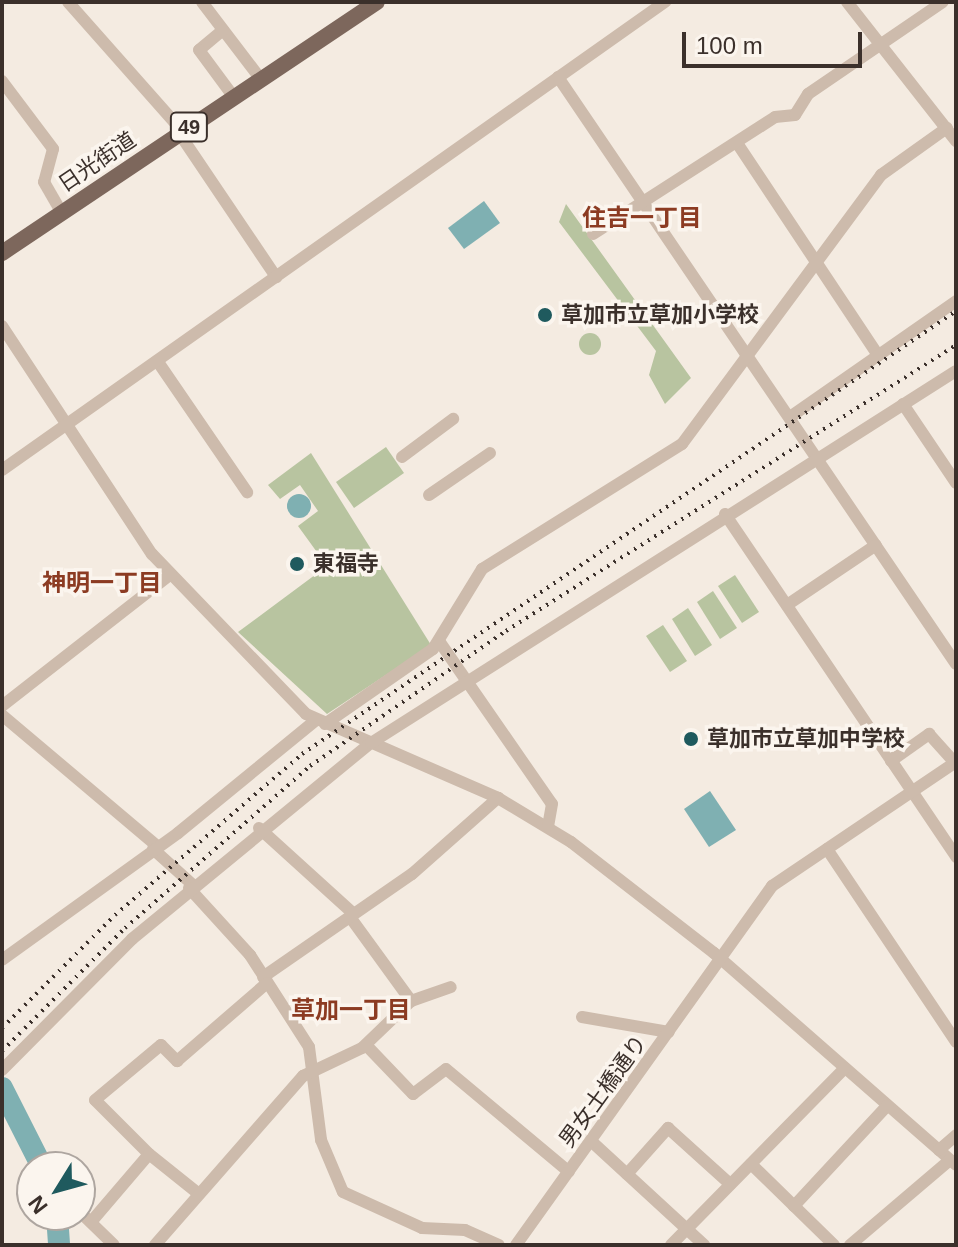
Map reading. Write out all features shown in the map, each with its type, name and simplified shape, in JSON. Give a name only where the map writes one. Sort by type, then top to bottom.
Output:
[{"type":"main road","name":"日光街道","points":[[2,253],[377,2]]},
{"type":"street","points":[[68,2],[181,132],[276,277]]},
{"type":"street","points":[[202,2],[260,78]]},
{"type":"street","points":[[2,470],[665,2]]},
{"type":"street","points":[[847,2],[950,127],[956,141]]},
{"type":"street","points":[[593,234],[775,117],[795,115],[808,94],[943,2]]},
{"type":"street","points":[[223,30],[199,50],[233,96]]},
{"type":"street","points":[[558,77],[646,200],[956,664]]},
{"type":"street","points":[[2,81],[53,149],[44,182],[62,213]]},
{"type":"street","points":[[2,960],[321,722],[439,641],[482,569],[682,444],[880,176],[950,127]]},
{"type":"street","points":[[737,143],[878,355]]},
{"type":"street","points":[[790,417],[956,301]]},
{"type":"street","points":[[2,326],[124,517],[171,574],[321,722],[498,798],[548,826],[721,959],[953,1163],[850,1245]]},
{"type":"street","points":[[158,362],[247,492]]},
{"type":"street","points":[[4,1068],[191,887],[259,828],[371,743],[464,679],[956,371]]},
{"type":"street","points":[[903,404],[956,483]]},
{"type":"street","points":[[402,457],[453,419]]},
{"type":"street","points":[[429,495],[490,453]]},
{"type":"street","points":[[725,514],[956,857]]},
{"type":"street","points":[[787,605],[876,545]]},
{"type":"street","points":[[2,706],[171,574]]},
{"type":"street","points":[[439,641],[552,804],[548,826]]},
{"type":"street","points":[[2,715],[14,732],[155,848],[191,887],[265,980],[309,1047],[321,1140],[343,1192],[422,1228],[465,1230],[499,1245]]},
{"type":"street","points":[[891,761],[929,734],[956,762]]},
{"type":"street","name":"男女土橋通り","points":[[516,1245],[772,886],[956,762]]},
{"type":"street","points":[[199,1194],[149,1154],[95,1100],[161,1045],[177,1061],[265,980],[352,916],[498,798]]},
{"type":"street","points":[[259,828],[352,916],[411,1001]]},
{"type":"street","points":[[827,849],[956,1042]]},
{"type":"street","points":[[155,1245],[310,1069],[366,1045],[411,1001],[451,987]]},
{"type":"street","points":[[582,1017],[669,1032]]},
{"type":"street","points":[[366,1045],[413,1094],[446,1069],[569,1172]]},
{"type":"street","points":[[671,1245],[845,1068]]},
{"type":"street","points":[[794,1206],[887,1106]]},
{"type":"street","points":[[627,1174],[668,1128],[730,1184]]},
{"type":"street","points":[[939,1150],[956,1135]]},
{"type":"street","points":[[591,1141],[704,1245]]},
{"type":"street","points":[[96,1216],[149,1154]]},
{"type":"street","points":[[751,1164],[834,1245]]},
{"type":"street","points":[[96,1227],[114,1245]]},
{"type":"green space","points":[[566,204],[691,378],[665,404],[649,375],[656,351],[559,222]]},
{"type":"green space","points":[[590,333],[598,336],[601,344],[598,352],[590,355],[582,352],[579,344],[582,336]]},
{"type":"green space","points":[[386,447],[404,473],[354,508],[336,482]]},
{"type":"green space","points":[[311,453],[431,645],[327,714],[238,632],[327,566],[298,526],[318,511],[300,485],[280,499],[268,485]]},
{"type":"green space","points":[[735,575],[759,612],[742,623],[718,586]]},
{"type":"green space","points":[[713,591],[737,628],[720,639],[697,602]]},
{"type":"green space","points":[[688,608],[712,645],[695,656],[672,619]]},
{"type":"green space","points":[[663,625],[687,661],[670,672],[646,636]]},
{"type":"water","points":[[484,201],[500,223],[464,249],[448,228]]},
{"type":"water","points":[[299,494],[307,498],[311,506],[307,514],[299,518],[291,514],[287,506],[291,498]]},
{"type":"water","points":[[710,791],[736,830],[709,847],[684,809]]},
{"type":"waterway","points":[[2,1088],[34,1151]]},
{"type":"waterway","points":[[58,1231],[59,1245]]},
{"type":"railway","points":[[2,1028],[115,915],[302,754],[956,311]]},
{"type":"railway","points":[[2,1051],[125,928],[310,766],[506,631],[956,345]]},
{"type":"place","name":"草加市立草加小学校","points":[[545,315]]},
{"type":"place","name":"東福寺","points":[[297,564]]},
{"type":"place","name":"草加市立草加中学校","points":[[691,739]]},
{"type":"district","name":"住吉一丁目","points":[[642,218]]},
{"type":"district","name":"神明一丁目","points":[[102,583]]},
{"type":"district","name":"草加一丁目","points":[[351,1010]]}]
